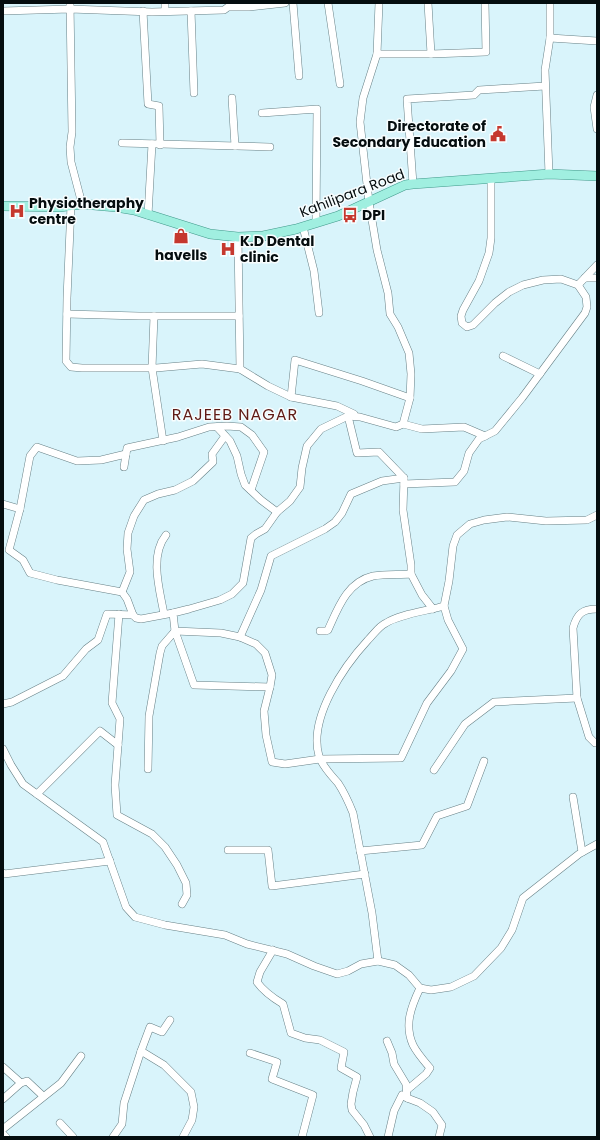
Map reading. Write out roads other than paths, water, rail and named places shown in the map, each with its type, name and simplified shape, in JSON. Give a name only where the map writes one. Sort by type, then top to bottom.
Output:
[{"type":"main road","name":"Kahilipara Road","points":[[3,206],[60,207],[82,204],[116,207],[134,210],[210,234],[238,237],[263,236],[303,227],[338,216],[405,186],[413,184],[548,174],[597,176]]},
{"type":"street","points":[[165,3],[165,12]]},
{"type":"street","points":[[3,11],[70,6],[124,7],[143,11],[165,12],[224,10],[228,5],[249,7],[285,3]]},
{"type":"street","points":[[293,3],[299,76]]},
{"type":"street","points":[[328,3],[340,84]]},
{"type":"street","points":[[380,3],[377,54],[363,98],[360,122],[369,202],[377,250],[388,293],[390,314],[398,327],[409,353],[411,374],[410,398],[403,424]]},
{"type":"street","points":[[428,3],[431,54]]},
{"type":"street","points":[[377,54],[486,52],[485,3]]},
{"type":"street","points":[[548,174],[545,70],[550,38],[550,3]]},
{"type":"street","points":[[70,6],[71,162],[82,204]]},
{"type":"street","points":[[143,11],[148,104],[159,106],[160,145]]},
{"type":"street","points":[[191,11],[194,93]]},
{"type":"street","points":[[550,38],[597,41]]},
{"type":"street","points":[[413,184],[407,99],[474,95],[479,90],[546,86]]},
{"type":"street","points":[[597,94],[594,107],[597,129]]},
{"type":"street","points":[[232,98],[235,146]]},
{"type":"street","points":[[262,113],[317,108],[316,223]]},
{"type":"street","points":[[122,143],[270,147]]},
{"type":"street","points":[[148,215],[152,144]]},
{"type":"street","points":[[240,637],[261,590],[271,556],[335,522],[342,513],[351,494],[382,481],[454,482],[464,471],[469,453],[479,439],[495,430],[586,313],[586,297],[578,285],[561,279],[543,280],[523,285],[509,292],[495,303],[473,325],[467,327],[462,323],[461,316],[463,310],[479,281],[489,253],[491,238],[491,178]]},
{"type":"street","points":[[70,206],[66,361],[72,367],[152,368],[202,364],[240,369],[290,397],[337,406],[360,417],[396,427],[403,424],[422,429],[464,428],[485,436]]},
{"type":"street","points":[[303,227],[314,271],[319,313]]},
{"type":"street","points":[[238,237],[240,369]]},
{"type":"street","points":[[578,285],[597,265]]},
{"type":"street","points":[[585,278],[597,278]]},
{"type":"street","points":[[67,314],[239,316]]},
{"type":"street","points":[[154,316],[152,368],[163,441]]},
{"type":"street","points":[[503,356],[540,374]]},
{"type":"street","points":[[290,397],[295,360],[410,398]]},
{"type":"street","points":[[3,704],[12,702],[63,676],[86,649],[98,640],[107,614],[133,615],[136,618],[142,619],[189,609],[220,600],[232,594],[243,583],[251,538],[265,529],[277,512],[290,501],[300,487],[302,468],[307,446],[321,429],[348,416],[360,417]]},
{"type":"street","points":[[348,416],[357,453],[379,452],[404,481],[404,510],[411,574],[422,595],[433,609]]},
{"type":"street","points":[[218,426],[230,441],[237,456],[245,485],[277,512]]},
{"type":"street","points":[[124,467],[127,448],[163,441],[209,427],[241,427],[252,435],[264,452],[251,490]]},
{"type":"street","points":[[122,592],[130,572],[127,549],[128,533],[134,516],[144,500],[158,494],[175,490],[192,481],[213,462],[212,454],[225,436]]},
{"type":"street","points":[[126,454],[101,460],[77,460],[37,447],[30,456],[20,510],[6,551],[23,560],[30,573],[57,580],[122,592],[127,599],[133,615]]},
{"type":"street","points":[[3,504],[20,510]]},
{"type":"street","points":[[175,631],[221,633],[240,637],[256,644],[265,653],[272,675],[264,711],[266,735],[272,762],[285,764],[320,759],[402,758],[427,703],[451,671],[463,650],[448,620],[444,606],[449,581],[453,546],[457,534],[470,524],[484,520],[507,517],[546,521],[587,520],[597,515]]},
{"type":"street","points":[[164,614],[157,569],[157,553],[161,541],[166,535]]},
{"type":"street","points":[[320,631],[328,630],[348,592],[358,583],[373,577],[411,574]]},
{"type":"street","points":[[378,961],[372,913],[353,813],[339,784],[320,759],[316,742],[318,728],[330,693],[343,671],[362,647],[385,623],[444,606]]},
{"type":"street","points":[[597,609],[591,609],[581,613],[575,619],[573,628],[577,698],[589,737],[597,743]]},
{"type":"street","points":[[173,612],[175,631],[194,685],[270,687]]},
{"type":"street","points":[[119,614],[112,704],[120,719],[115,785],[118,815],[152,834],[165,846],[186,883],[187,895],[182,904]]},
{"type":"street","points":[[148,769],[149,716],[160,653],[162,646],[175,631]]},
{"type":"street","points":[[434,770],[465,724],[494,702],[577,698]]},
{"type":"street","points":[[37,794],[100,732],[118,745]]},
{"type":"street","points":[[3,749],[23,784],[103,842],[126,907],[135,917],[165,925],[225,935],[247,944],[287,954],[337,974],[348,971],[361,964],[378,961],[395,965],[409,976],[420,988],[431,990],[451,987],[474,976],[501,948],[512,930],[523,898],[582,852],[597,844]]},
{"type":"street","points":[[360,851],[422,845],[437,816],[466,806],[484,761]]},
{"type":"street","points":[[573,797],[582,852]]},
{"type":"street","points":[[228,850],[268,850],[272,886],[365,874]]},
{"type":"street","points":[[3,873],[110,861]]},
{"type":"street","points":[[273,950],[260,972],[257,982],[269,995],[283,1004],[291,1033],[306,1038],[320,1040],[344,1052],[341,1068],[357,1077],[351,1104],[352,1110],[364,1124],[370,1137]]},
{"type":"street","points":[[407,1090],[426,1074],[430,1068],[413,1046],[408,1029],[409,1015],[420,988]]},
{"type":"street","points":[[113,1137],[122,1124],[124,1103],[150,1027],[162,1032],[170,1020]]},
{"type":"street","points":[[387,1041],[392,1053],[394,1064],[406,1084],[408,1098]]},
{"type":"street","points":[[141,1051],[164,1065],[191,1092],[194,1107],[192,1120],[183,1137]]},
{"type":"street","points":[[250,1053],[277,1062],[272,1079],[313,1095],[302,1137]]},
{"type":"street","points":[[3,1129],[61,1083],[82,1056]]},
{"type":"street","points":[[3,1067],[21,1083]]},
{"type":"street","points":[[3,1099],[21,1083],[27,1081],[44,1096]]},
{"type":"street","points":[[388,1137],[394,1111],[402,1095],[420,1103],[433,1112],[442,1125],[439,1137]]},
{"type":"street","points":[[60,1123],[73,1137]]},
{"type":"street","points":[[3,1134],[6,1137]]},
{"type":"place","name":"Directorate of Secondary Education","points":[[498,134]]},
{"type":"place","name":"Physiotheraphy centre","points":[[17,211]]},
{"type":"place","name":"DPI","points":[[350,215]]},
{"type":"place","name":"havells","points":[[181,236]]},
{"type":"place","name":"K.D Dental clinic","points":[[228,249]]},
{"type":"district","name":"RAJEEB NAGAR","points":[[235,414]]}]
